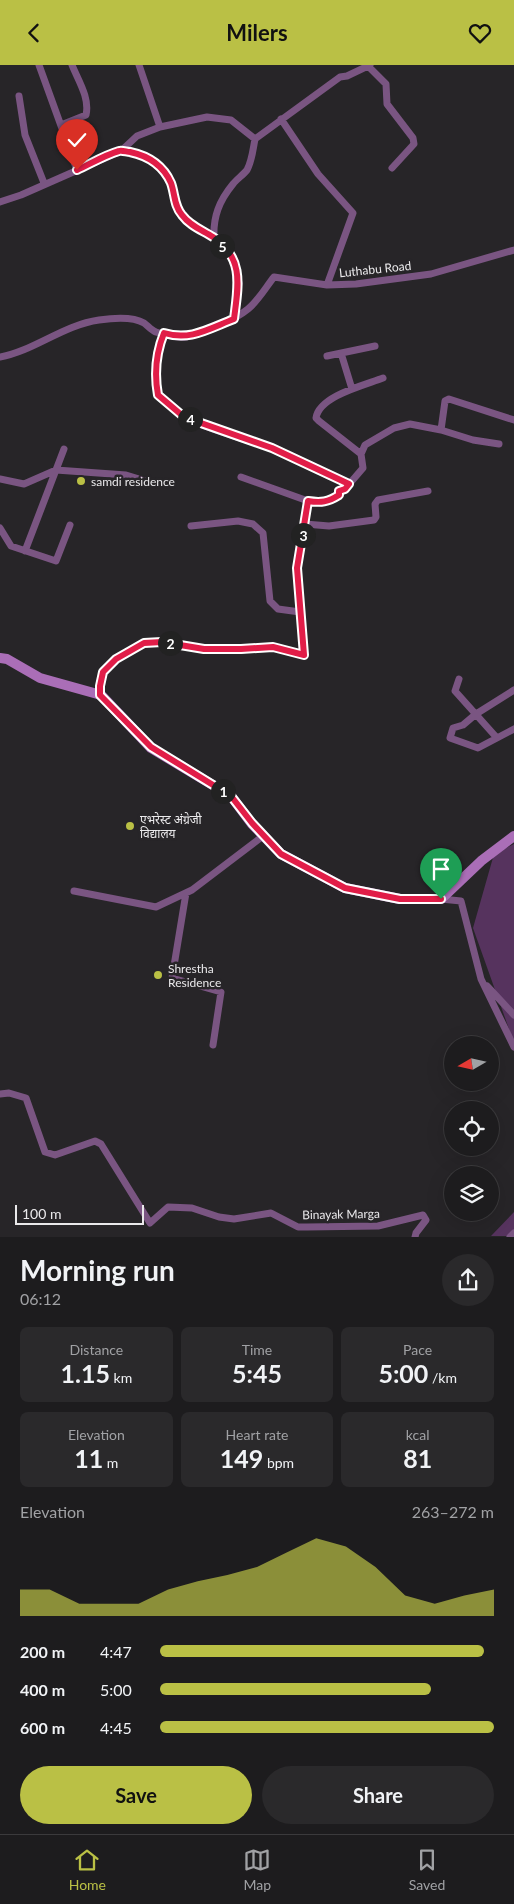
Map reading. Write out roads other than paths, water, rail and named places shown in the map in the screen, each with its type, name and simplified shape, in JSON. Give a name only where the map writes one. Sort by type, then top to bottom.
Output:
[{"type":"main road","points":[[0,658],[7,659],[40,678],[100,695],[151,747],[231,796],[281,854],[345,888],[400,899],[441,899],[481,861],[514,836]]},
{"type":"street","points":[[39,65],[77,170]]},
{"type":"street","points":[[61,125],[86,115],[88,109],[86,98],[72,65]]},
{"type":"street","points":[[139,65],[160,127]]},
{"type":"street","points":[[214,238],[214,221],[219,206],[231,187],[247,169],[253,153],[255,139],[340,77],[347,76],[369,65],[386,84],[387,104],[414,138],[414,144],[392,168]]},
{"type":"street","points":[[19,96],[25,135],[44,183]]},
{"type":"street","points":[[0,202],[21,195],[44,183],[120,151],[137,136],[160,127],[207,117],[231,120],[255,139]]},
{"type":"street","points":[[281,119],[318,175],[352,213],[327,285]]},
{"type":"street","points":[[120,151],[143,155],[158,164],[172,185],[174,200],[181,215],[191,225],[214,238],[233,257],[239,283],[234,319]]},
{"type":"street","name":"Luthabu Road","points":[[0,357],[12,355],[63,330],[98,320],[124,318],[142,322],[155,332],[173,337],[187,337],[234,319],[250,308],[274,277],[327,285],[356,284],[431,274],[514,250]]},
{"type":"street","points":[[164,333],[158,348],[156,362],[158,395],[184,417],[272,448],[349,484]]},
{"type":"street","points":[[327,356],[375,347]]},
{"type":"street","points":[[341,353],[352,389]]},
{"type":"street","points":[[361,454],[316,418],[317,412],[344,392],[383,378]]},
{"type":"street","points":[[441,429],[446,401],[449,399],[514,420]]},
{"type":"street","points":[[241,477],[308,501],[322,503],[339,495],[339,491],[345,489],[363,468],[361,454],[365,445],[394,428],[410,424],[441,429],[473,440],[499,444]]},
{"type":"street","points":[[25,551],[64,449]]},
{"type":"street","points":[[0,479],[24,484],[56,470],[126,475],[149,482]]},
{"type":"street","points":[[305,524],[328,526],[374,520],[378,500],[428,491]]},
{"type":"street","points":[[100,695],[103,672],[116,659],[144,643],[162,642],[204,649],[273,647],[304,655],[297,568],[308,501]]},
{"type":"street","points":[[191,526],[238,521],[252,524],[264,533],[270,601],[278,609],[300,612]]},
{"type":"street","points":[[0,528],[11,546],[56,561],[70,525]]},
{"type":"street","points":[[460,679],[455,691],[497,738]]},
{"type":"street","points":[[514,690],[476,714],[463,725],[453,728],[450,738],[478,748],[514,729]]},
{"type":"street","points":[[74,891],[156,907],[186,893],[264,835]]},
{"type":"street","points":[[186,893],[172,978],[221,992],[213,1045]]},
{"type":"street","points":[[441,899],[461,901],[481,979],[514,1047]]},
{"type":"street","points":[[481,979],[514,1015]]},
{"type":"street","name":"Binayak Marga","points":[[0,1094],[9,1093],[26,1098],[44,1153],[55,1155],[95,1141],[101,1144],[150,1223],[168,1207],[192,1209],[219,1217],[234,1219],[271,1213],[298,1227],[378,1226],[423,1215],[426,1220],[415,1237]]},
{"type":"street","points":[[510,1237],[514,1233]]},
{"type":"place","name":"samdi residence","points":[[81,481]]},
{"type":"place","name":"एभरेस्ट अंग्रेजी विद्यालय","points":[[130,826]]},
{"type":"place","name":"Shrestha Residence","points":[[158,975]]}]
